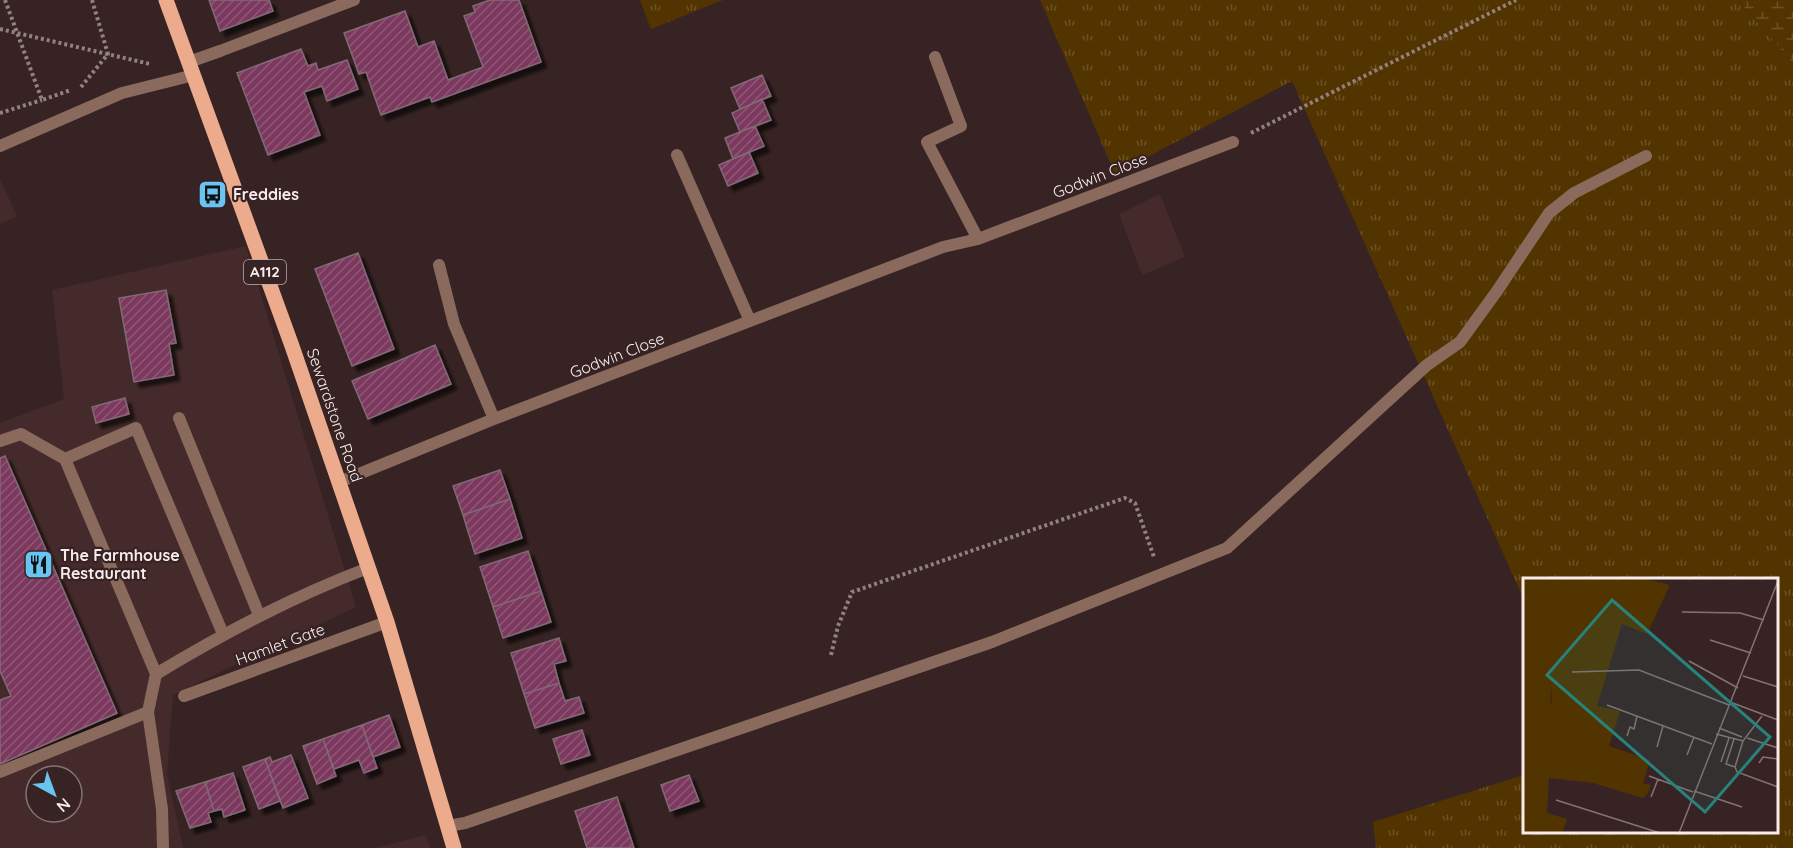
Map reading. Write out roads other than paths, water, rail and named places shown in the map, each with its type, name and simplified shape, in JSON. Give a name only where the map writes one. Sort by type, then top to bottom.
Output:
[{"type":"main road","name":"Sewardstone Road","points":[[166,0],[387,622],[454,848]]},
{"type":"street","points":[[0,146],[122,93],[192,69],[220,51],[354,0]]},
{"type":"street","points":[[935,57],[961,126],[927,142],[978,239]]},
{"type":"street","name":"Godwin Close","points":[[339,482],[494,419],[944,247],[978,239],[1233,142]]},
{"type":"street","points":[[677,154],[750,321]]},
{"type":"street","points":[[448,826],[465,823],[992,642],[1227,548],[1427,365],[1460,342],[1549,213],[1574,193],[1646,156]]},
{"type":"street","points":[[439,265],[454,324],[494,419]]},
{"type":"street","points":[[178,418],[259,615]]},
{"type":"street","points":[[65,459],[136,428],[223,634]]},
{"type":"street","points":[[0,441],[21,434],[65,459],[156,674],[148,712],[162,809],[163,848]]},
{"type":"street","points":[[156,674],[259,615],[368,568]]},
{"type":"street","name":"Hamlet Gate","points":[[184,696],[387,622]]},
{"type":"street","points":[[0,772],[148,712]]},
{"type":"place","name":"Freddies","points":[[212,194]]},
{"type":"place","name":"The Farmhouse Restaurant","points":[[39,564]]}]
